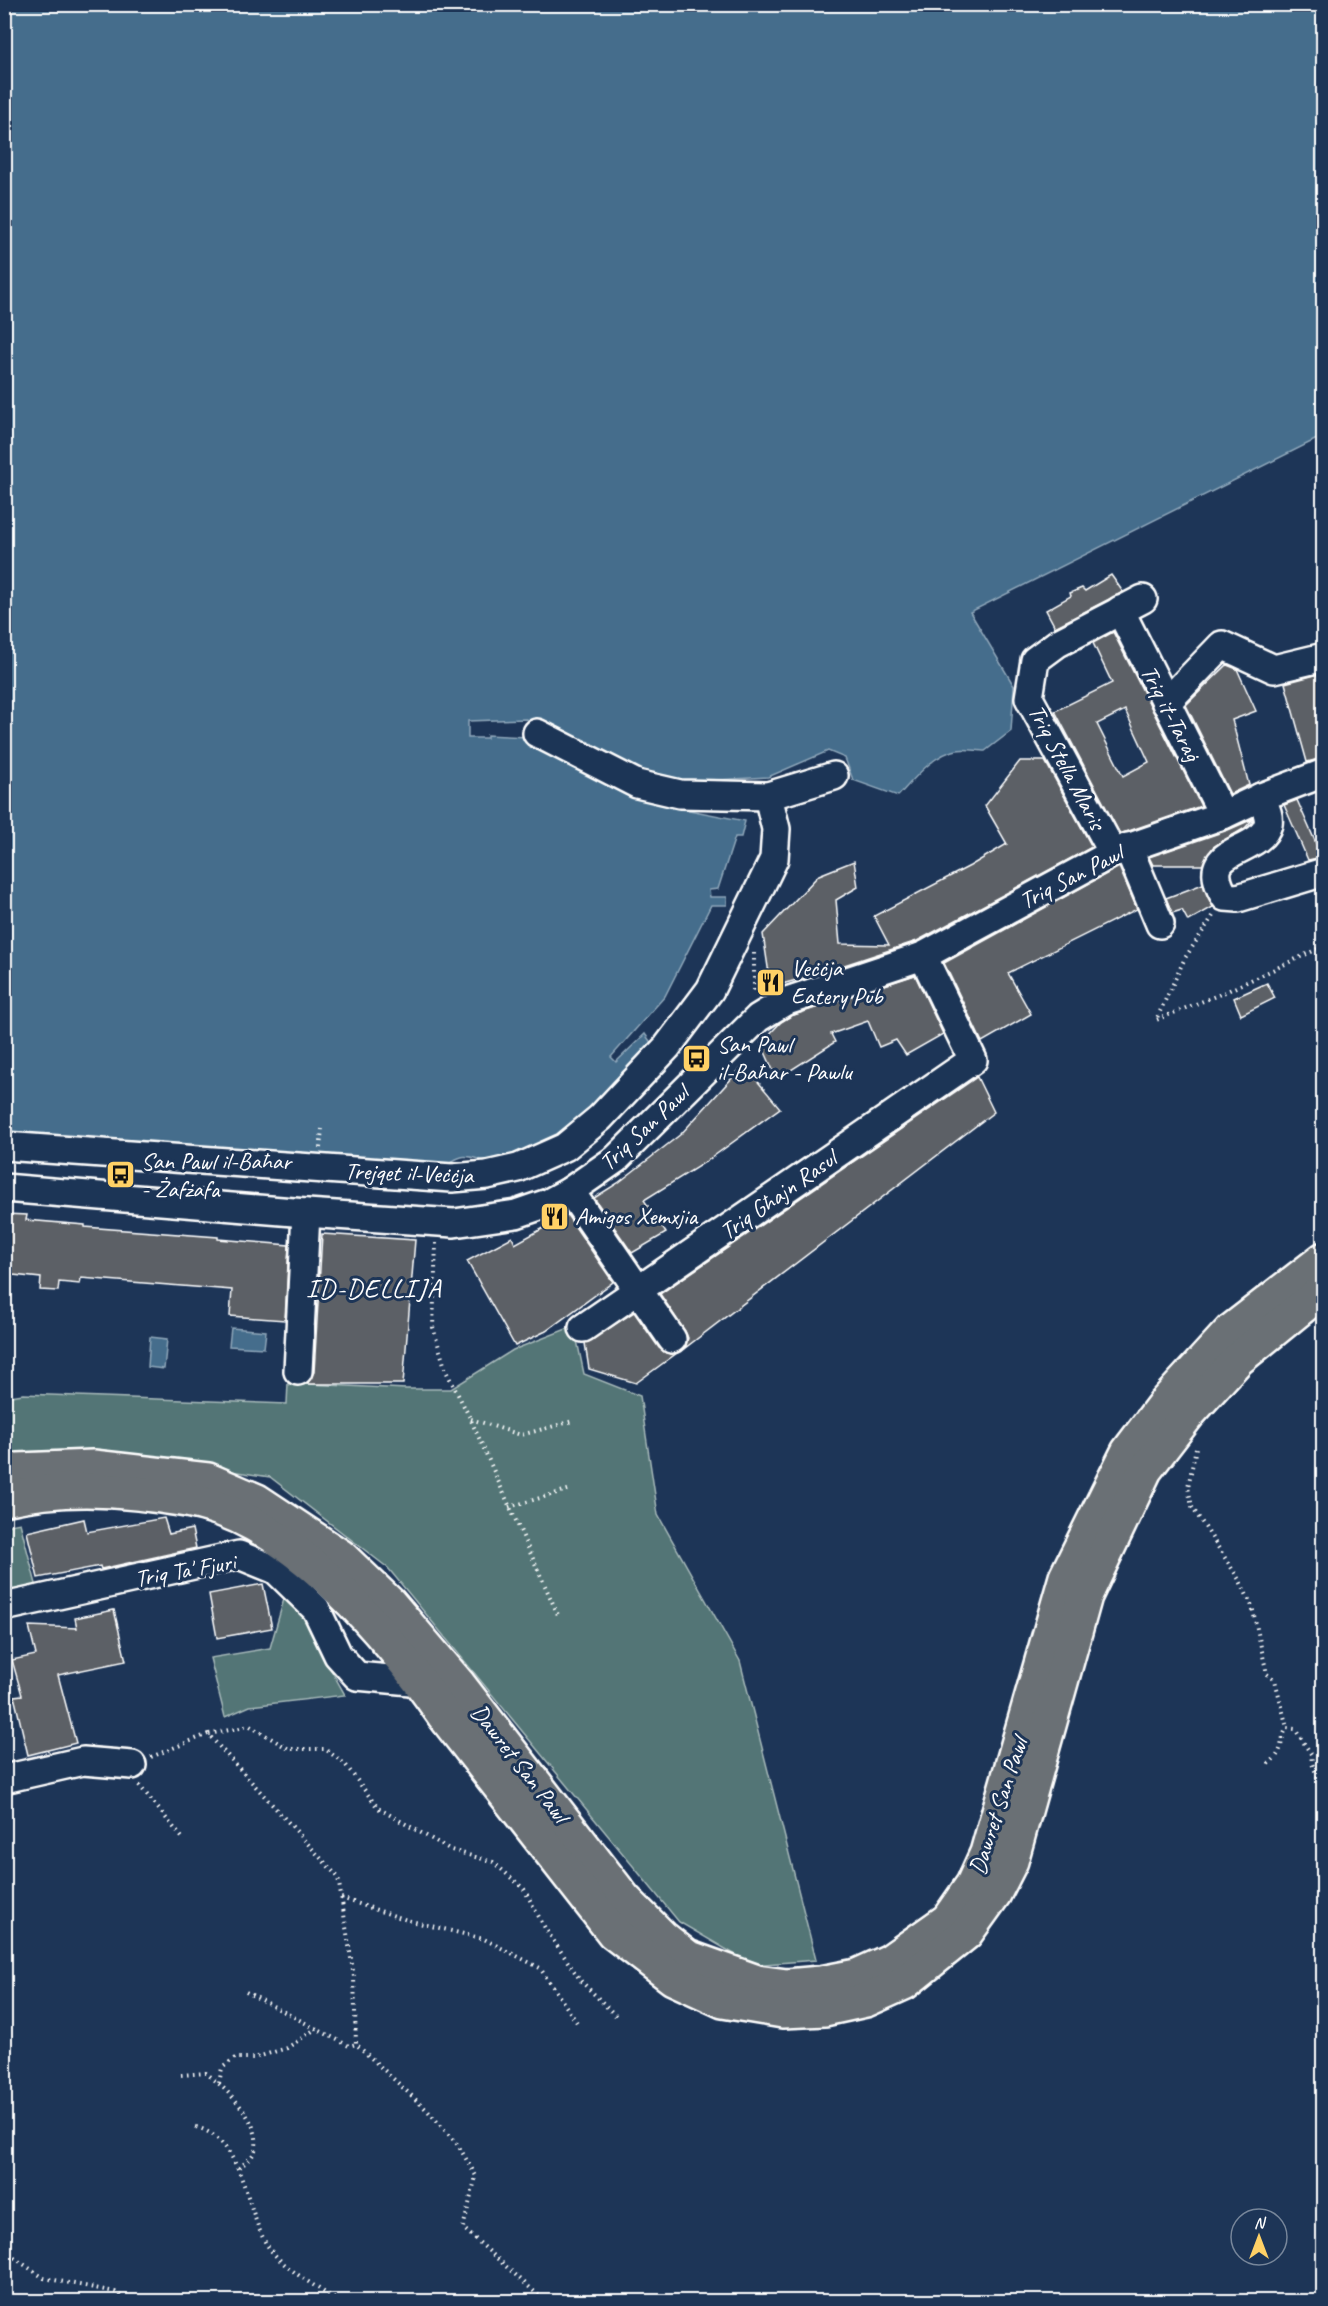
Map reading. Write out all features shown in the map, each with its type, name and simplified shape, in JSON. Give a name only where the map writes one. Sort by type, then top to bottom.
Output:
[{"type":"highway","name":"Dawret San Pawl","points":[[4,1473],[18,1470],[93,1467],[208,1480],[257,1501],[340,1556],[390,1604],[459,1684],[625,1900],[662,1937],[687,1958],[757,1982],[787,1986],[821,1983],[857,1976],[890,1961],[948,1920],[973,1884],[987,1853],[1066,1577],[1128,1452],[1165,1403],[1231,1331],[1323,1259]]},
{"type":"highway","name":"Dawret San Pawl","points":[[4,1499],[24,1494],[99,1489],[205,1504],[248,1522],[301,1555],[365,1615],[421,1682],[443,1714],[595,1911],[614,1932],[673,1978],[723,2001],[783,2011],[825,2009],[866,2000],[904,1983],[966,1933],[994,1894],[1011,1861],[1084,1596],[1145,1470],[1189,1413],[1238,1359],[1323,1289]]},
{"type":"street","name":"Triq Stella Maris","points":[[1131,604],[1058,644],[1035,660],[1029,699],[1121,850],[1160,924]]},
{"type":"street","name":"Triq it-Taraġ","points":[[1131,604],[1166,703],[1223,815]]},
{"type":"street","points":[[1166,703],[1222,645],[1274,669],[1323,657]]},
{"type":"street","points":[[537,733],[637,784],[680,794],[768,796],[834,776]]},
{"type":"street","name":"Triq San Pawl","points":[[4,1188],[436,1222],[516,1214],[548,1203],[570,1191],[616,1159],[752,1009],[784,1002],[923,956],[1121,850],[1223,815],[1323,772]]},
{"type":"street","name":"Trejqet il-Veċċja","points":[[4,1146],[452,1178],[487,1175],[518,1168],[556,1152],[600,1118],[668,1047],[710,990],[774,859],[776,829],[768,796]]},
{"type":"street","points":[[1261,797],[1268,819],[1263,834],[1223,859],[1216,871],[1217,884],[1225,897],[1238,898],[1323,872]]},
{"type":"street","name":"Triq Għajn Rasul","points":[[583,1328],[973,1060],[923,956]]},
{"type":"street","points":[[570,1191],[672,1339]]},
{"type":"street","points":[[298,1371],[306,1213]]},
{"type":"street","name":"Triq Ta' Fjuri","points":[[4,1607],[239,1555],[276,1570],[316,1609],[338,1655],[357,1676],[421,1682]]},
{"type":"street","name":"Dawret San Pawl","points":[[390,1604],[417,1655],[421,1682]]},
{"type":"street","points":[[338,1655],[375,1666],[389,1658],[388,1642]]},
{"type":"street","points":[[4,1779],[83,1761],[138,1762]]},
{"type":"path","points":[[1225,897],[1185,957],[1156,1020],[1223,993],[1323,946]]},
{"type":"path","points":[[752,1009],[754,946]]},
{"type":"path","points":[[752,1009],[754,992]]},
{"type":"path","points":[[436,1222],[433,1327],[446,1371],[470,1418],[559,1617]]},
{"type":"path","points":[[1189,1413],[1197,1438],[1188,1487],[1192,1507],[1240,1581],[1252,1606],[1267,1674],[1275,1680],[1287,1728],[1283,1734],[1282,1748],[1268,1764]]},
{"type":"path","points":[[470,1418],[521,1435],[573,1421]]},
{"type":"path","points":[[509,1508],[570,1489]]},
{"type":"path","points":[[184,1840],[139,1786],[138,1762],[208,1734],[250,1726],[289,1749],[325,1749],[345,1764],[378,1808],[451,1850],[493,1862],[524,1889],[545,1928],[580,1981],[615,2016]]},
{"type":"path","points":[[1287,1728],[1295,1729],[1311,1754],[1321,1786],[1323,1807]]},
{"type":"path","points":[[208,1734],[338,1877],[354,1977],[356,2044],[428,2110],[458,2145],[476,2176],[463,2228],[546,2301]]},
{"type":"path","points":[[341,1898],[407,1920],[484,1938],[540,1968],[579,2024]]},
{"type":"path","points":[[246,1992],[349,2046],[356,2044]]},
{"type":"path","points":[[219,2083],[222,2068],[236,2058],[254,2058],[287,2048],[317,2028]]},
{"type":"path","points":[[181,2075],[206,2073],[237,2101],[251,2123],[257,2144],[252,2157],[239,2168]]},
{"type":"path","points":[[196,2127],[205,2130],[224,2146],[239,2168],[259,2227],[268,2246],[299,2277],[339,2301]]},
{"type":"path","points":[[4,2251],[44,2278],[115,2292],[129,2301]]},
{"type":"green space","points":[[574,1326],[584,1374],[640,1396],[658,1515],[740,1661],[816,1960],[753,1965],[679,1922],[388,1568],[270,1477],[91,1449],[5,1460],[5,1397],[23,1394],[287,1404],[288,1383],[451,1389],[513,1350]]},
{"type":"green space","points":[[20,1523],[37,1588],[5,1594],[5,1526]]},
{"type":"green space","points":[[284,1599],[305,1616],[316,1643],[345,1695],[250,1706],[225,1717],[210,1658],[270,1648]]},
{"type":"water","points":[[4,5],[1323,5],[1323,436],[970,612],[1014,686],[1011,731],[985,751],[960,749],[940,756],[924,768],[898,796],[853,780],[845,758],[828,751],[768,777],[661,783],[534,721],[526,719],[468,721],[468,738],[487,738],[487,735],[527,737],[631,790],[669,806],[745,821],[741,837],[735,837],[718,889],[709,890],[710,897],[727,897],[727,905],[711,905],[665,996],[611,1057],[616,1062],[645,1034],[652,1044],[560,1142],[496,1167],[465,1156],[453,1161],[437,1173],[5,1134]]},
{"type":"water","points":[[231,1328],[266,1331],[264,1348],[229,1346]]},
{"type":"water","points":[[150,1337],[167,1339],[164,1369],[148,1367]]},
{"type":"building","points":[[1111,575],[1123,592],[1055,627],[1046,610],[1071,596],[1070,593],[1082,588],[1085,591]]},
{"type":"building","points":[[1113,632],[1201,806],[1120,834],[1055,711],[1112,683],[1093,643]],"holes":[[[1125,710],[1149,762],[1123,776],[1097,724]]]},
{"type":"building","points":[[1227,665],[1237,669],[1256,711],[1232,720],[1249,785],[1230,794],[1186,705]]},
{"type":"building","points":[[1323,673],[1323,758],[1307,762],[1285,683]]},
{"type":"building","points":[[1020,761],[1045,761],[1092,847],[917,941],[771,987],[763,934],[819,875],[854,861],[858,887],[836,900],[840,944],[889,945],[874,916],[1007,844],[985,806]]},
{"type":"building","points":[[1297,800],[1322,857],[1308,860],[1284,805]]},
{"type":"building","points":[[1253,819],[1245,828],[1213,847],[1203,865],[1153,865],[1149,857],[1228,830]]},
{"type":"building","points":[[1119,867],[1137,909],[1008,973],[1031,1014],[982,1042],[944,963]]},
{"type":"building","points":[[1203,884],[1213,907],[1188,921],[1182,910],[1172,913],[1166,898]]},
{"type":"building","points":[[915,975],[943,1034],[906,1055],[896,1040],[879,1047],[868,1021],[831,1034],[835,1042],[777,1079],[761,1043],[781,1022],[791,1016]]},
{"type":"building","points":[[1267,983],[1275,998],[1241,1015],[1234,998]]},
{"type":"building","points":[[744,1065],[780,1108],[707,1161],[644,1200],[666,1233],[632,1253],[594,1198],[618,1183],[681,1134]]},
{"type":"building","points":[[977,1077],[994,1112],[685,1348],[688,1338],[685,1331],[660,1294]]},
{"type":"building","points":[[4,1214],[27,1215],[26,1220],[85,1225],[85,1227],[289,1245],[285,1320],[230,1316],[232,1290],[81,1278],[80,1284],[59,1282],[58,1291],[40,1290],[41,1278],[4,1274]]},
{"type":"building","points":[[567,1215],[613,1282],[546,1331],[515,1346],[467,1261],[512,1237],[515,1244]]},
{"type":"building","points":[[322,1234],[415,1240],[403,1384],[307,1384],[314,1372]]},
{"type":"building","points":[[634,1312],[659,1348],[666,1353],[677,1353],[636,1383],[589,1369],[585,1343]]},
{"type":"building","points":[[164,1518],[169,1534],[192,1529],[196,1548],[101,1569],[100,1566],[38,1578],[27,1532],[84,1519],[87,1532]]},
{"type":"building","points":[[263,1584],[272,1628],[217,1638],[209,1594]]},
{"type":"building","points":[[114,1610],[126,1661],[58,1675],[76,1743],[28,1755],[14,1696],[22,1695],[12,1660],[36,1655],[29,1626],[77,1628],[75,1618]]},
{"type":"place","name":"Veċċja Eatery Pub","points":[[770,982]]},
{"type":"place","name":"San Pawl il-Baħar - Pawlu","points":[[696,1058]]},
{"type":"place","name":"San Pawl il-Baħar - Żafżafa","points":[[120,1175]]},
{"type":"place","name":"Amigos Xemxjia","points":[[554,1216]]},
{"type":"district","name":"ID-DELLIJA","points":[[374,1288]]}]
